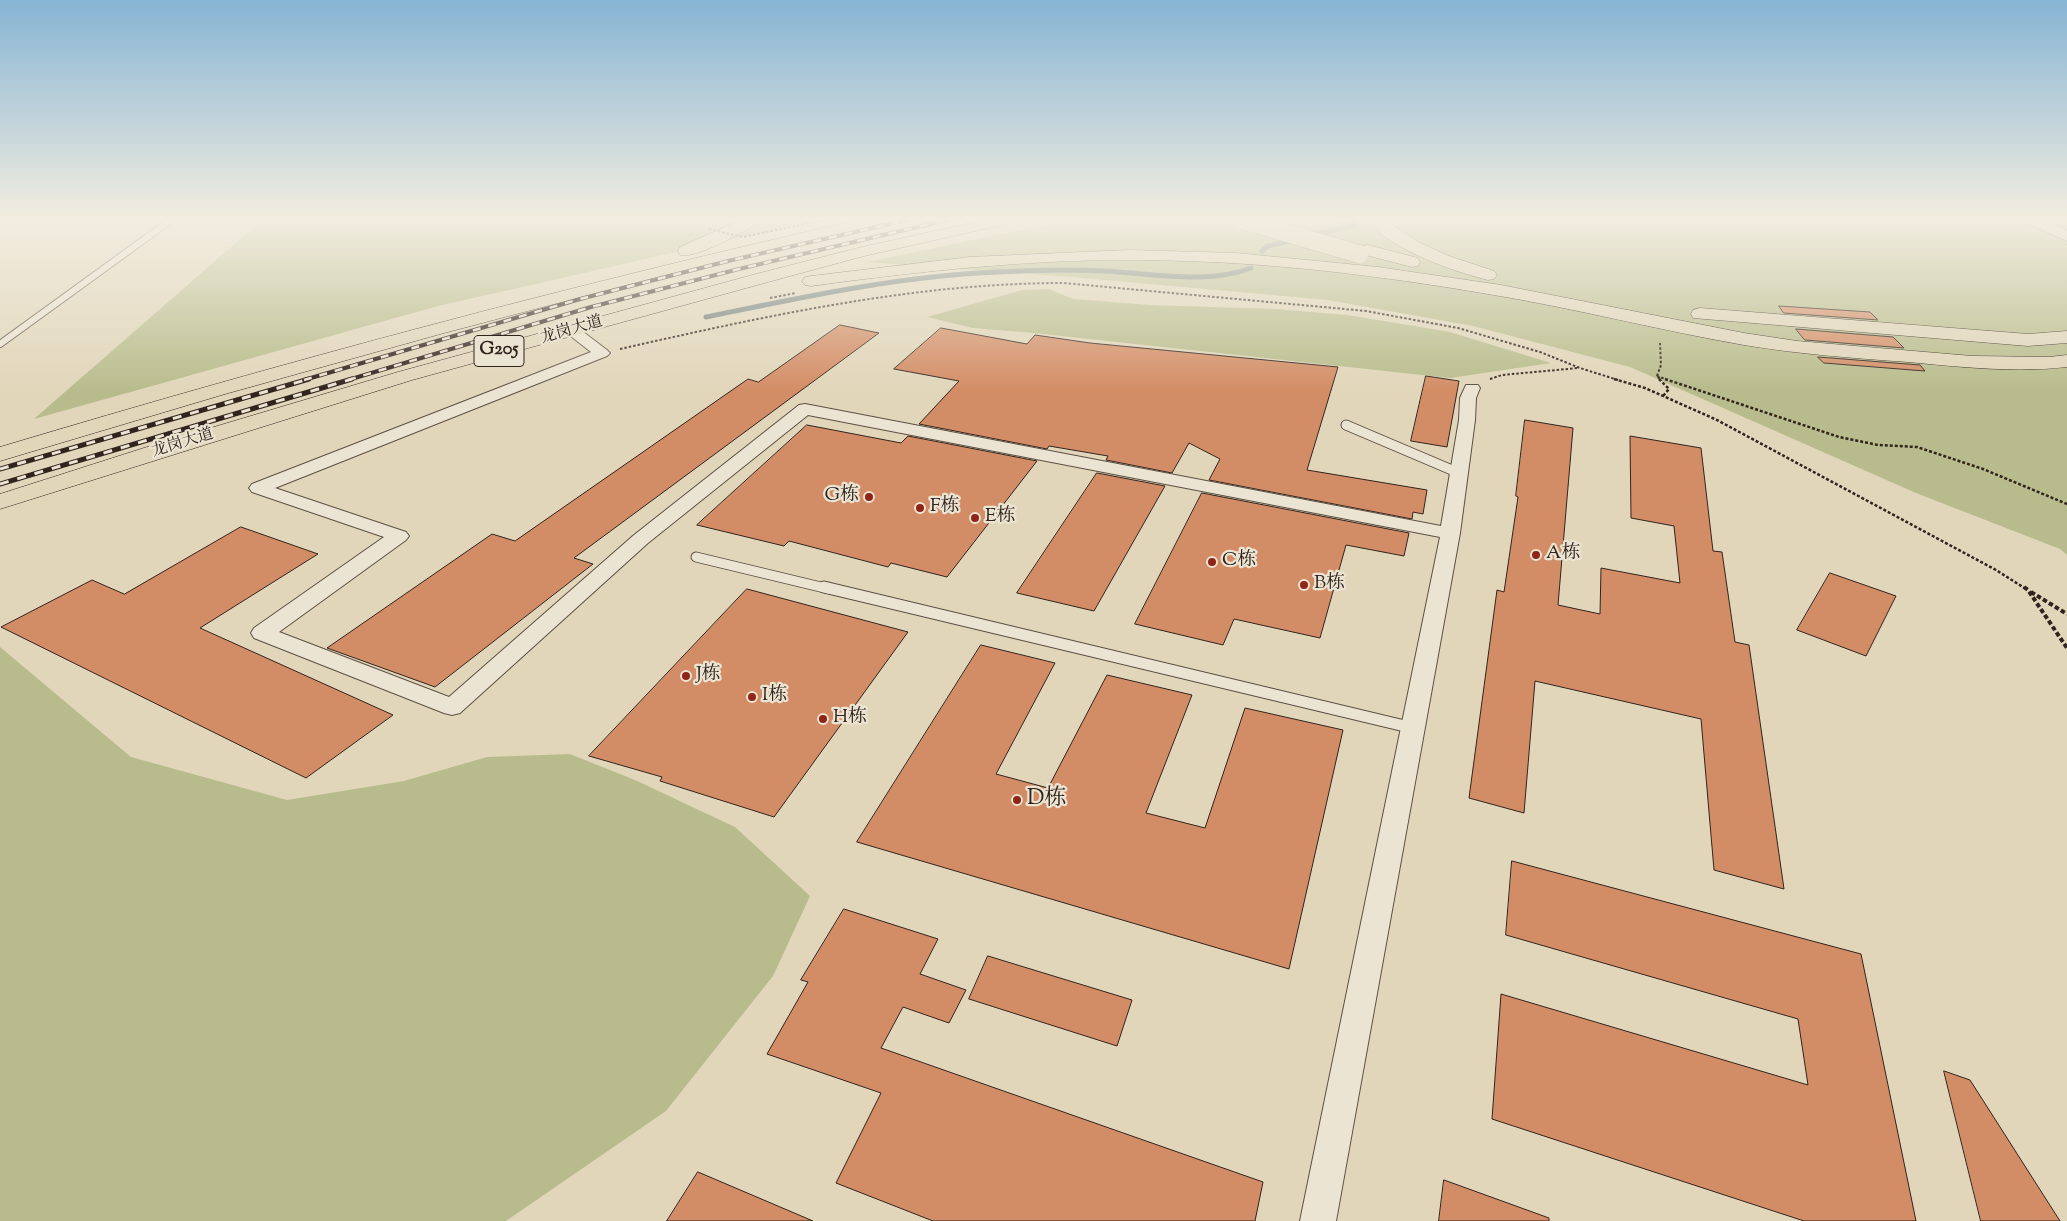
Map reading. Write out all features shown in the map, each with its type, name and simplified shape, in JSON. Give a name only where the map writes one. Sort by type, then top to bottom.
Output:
[{"type":"highway","points":[[584,289],[616,277]]},
{"type":"highway","name":"龙岗大道","points":[[0,454],[398,338],[635,277]]},
{"type":"highway","name":"龙岗大道","points":[[0,502],[155,452],[395,379],[770,277]]},
{"type":"highway","points":[[640,312],[845,277]]},
{"type":"highway","points":[[1414,277],[1520,294]]},
{"type":"highway","points":[[1447,277],[1520,294],[1797,348],[1972,362],[2049,363],[2067,361]]},
{"type":"highway","points":[[1469,277],[1585,298],[1745,319],[2028,340],[2067,338]]},
{"type":"highway","points":[[1497,277],[1585,298]]},
{"type":"street","points":[[573,331],[602,353]]},
{"type":"street","points":[[602,353],[258,488],[398,536],[262,633],[452,707],[641,540],[805,409],[1450,533]]},
{"type":"street","points":[[1318,1221],[1450,533],[1468,398],[1472,388]]},
{"type":"lane","points":[[0,344],[92,277]]},
{"type":"lane","points":[[1346,425],[1459,473]]},
{"type":"lane","points":[[696,557],[1413,728]]},
{"type":"path","points":[[602,353],[748,320],[845,303],[959,288],[1022,283],[1064,283],[1132,288],[1374,312],[1458,328],[1540,352],[1580,368],[1645,388],[1664,396],[1717,420],[1996,570],[2067,614]]},
{"type":"path","points":[[1657,376],[1661,365],[1660,342]]},
{"type":"path","points":[[1472,388],[1478,382],[1502,375],[1580,368]]},
{"type":"path","points":[[1657,376],[1669,389],[1664,396]]},
{"type":"path","points":[[1657,376],[1840,437],[1878,445],[1917,447],[1983,469],[2067,504]]},
{"type":"path","points":[[2028,590],[2067,648]]},
{"type":"green space","points":[[197,277],[566,277],[438,306],[34,419]]},
{"type":"green space","points":[[1072,277],[2067,277],[2067,555],[2060,549],[1916,493],[1630,367],[1473,326],[1328,300]]},
{"type":"green space","points":[[1049,289],[1073,299],[1150,305],[1276,309],[1347,315],[1450,332],[1551,363],[1450,378],[973,328],[927,317],[1022,290]]},
{"type":"green space","points":[[0,647],[131,757],[287,800],[404,781],[487,757],[570,754],[635,780],[735,827],[810,896],[773,976],[666,1111],[506,1221],[0,1221]]},
{"type":"building","points":[[1779,306],[1870,312],[1878,320],[1784,313]]},
{"type":"building","points":[[840,325],[879,333],[574,558],[593,564],[435,687],[327,648],[492,534],[515,541],[748,379],[758,382]]},
{"type":"building","points":[[941,328],[1027,344],[1035,335],[1090,343],[1338,367],[1307,470],[1427,490],[1423,514],[1413,512],[1412,519],[1209,480],[1220,459],[1189,443],[1172,473],[1106,460],[1108,456],[1049,446],[1047,449],[919,424],[959,381],[894,369]]},
{"type":"building","points":[[1796,329],[1893,337],[1904,348],[1805,340]]},
{"type":"building","points":[[1818,357],[1920,365],[1925,371],[1824,363]]},
{"type":"building","points":[[1426,376],[1459,381],[1447,447],[1411,441]]},
{"type":"building","points":[[1525,420],[1573,428],[1558,605],[1600,614],[1601,568],[1680,583],[1674,526],[1631,518],[1630,436],[1701,448],[1713,551],[1722,552],[1735,642],[1749,645],[1784,889],[1714,870],[1701,719],[1535,681],[1524,813],[1469,798],[1497,590],[1504,592],[1518,497],[1516,496]]},
{"type":"building","points":[[807,425],[901,443],[908,436],[1037,461],[947,577],[891,563],[888,567],[789,541],[784,546],[697,525]]},
{"type":"building","points":[[1097,473],[1165,486],[1094,611],[1017,593]]},
{"type":"building","points":[[1202,493],[1409,533],[1404,556],[1346,545],[1320,638],[1234,619],[1223,645],[1135,624]]},
{"type":"building","points":[[241,527],[318,554],[200,628],[393,715],[306,778],[1,627],[92,580],[124,594]]},
{"type":"building","points":[[1830,573],[1896,596],[1866,656],[1797,630]]},
{"type":"building","points":[[747,589],[908,632],[774,817],[660,781],[662,777],[589,756]]},
{"type":"building","name":"D栋","points":[[981,645],[1055,663],[996,774],[1048,788],[1107,675],[1192,695],[1146,813],[1205,828],[1245,708],[1343,730],[1289,969],[857,842]]},
{"type":"building","points":[[1512,861],[1861,954],[1916,1221],[1804,1221],[1492,1119],[1501,994],[1808,1085],[1798,1019],[1506,935]]},
{"type":"building","points":[[844,909],[938,939],[920,974],[966,990],[949,1023],[903,1007],[881,1048],[1263,1182],[1255,1221],[933,1221],[836,1183],[881,1093],[767,1054],[808,982],[801,980]]},
{"type":"building","points":[[988,956],[1132,1000],[1117,1046],[969,999]]},
{"type":"building","points":[[1944,1071],[1970,1080],[2060,1221],[1981,1221]]},
{"type":"building","points":[[698,1172],[813,1221],[667,1221]]},
{"type":"building","points":[[1444,1180],[1549,1218],[1549,1221],[1439,1221]]},
{"type":"waterway","points":[[706,317],[851,288],[933,277]]},
{"type":"waterway","points":[[1179,277],[1198,277]]},
{"type":"railway","points":[[304,380],[580,299],[666,277]]},
{"type":"railway","points":[[348,380],[591,307],[708,277]]},
{"type":"railway","points":[[0,469],[309,379]]},
{"type":"railway","points":[[0,484],[352,379]]},
{"type":"place","name":"G栋","points":[[869,497]]},
{"type":"place","name":"F栋","points":[[920,508]]},
{"type":"place","name":"E栋","points":[[975,518]]},
{"type":"place","name":"A栋","points":[[1536,555]]},
{"type":"place","name":"C栋","points":[[1212,562]]},
{"type":"place","name":"B栋","points":[[1304,585]]},
{"type":"place","name":"J栋","points":[[686,676]]},
{"type":"place","name":"I栋","points":[[752,697]]},
{"type":"place","name":"H栋","points":[[823,719]]},
{"type":"place","name":"D栋","points":[[1017,800]]}]
